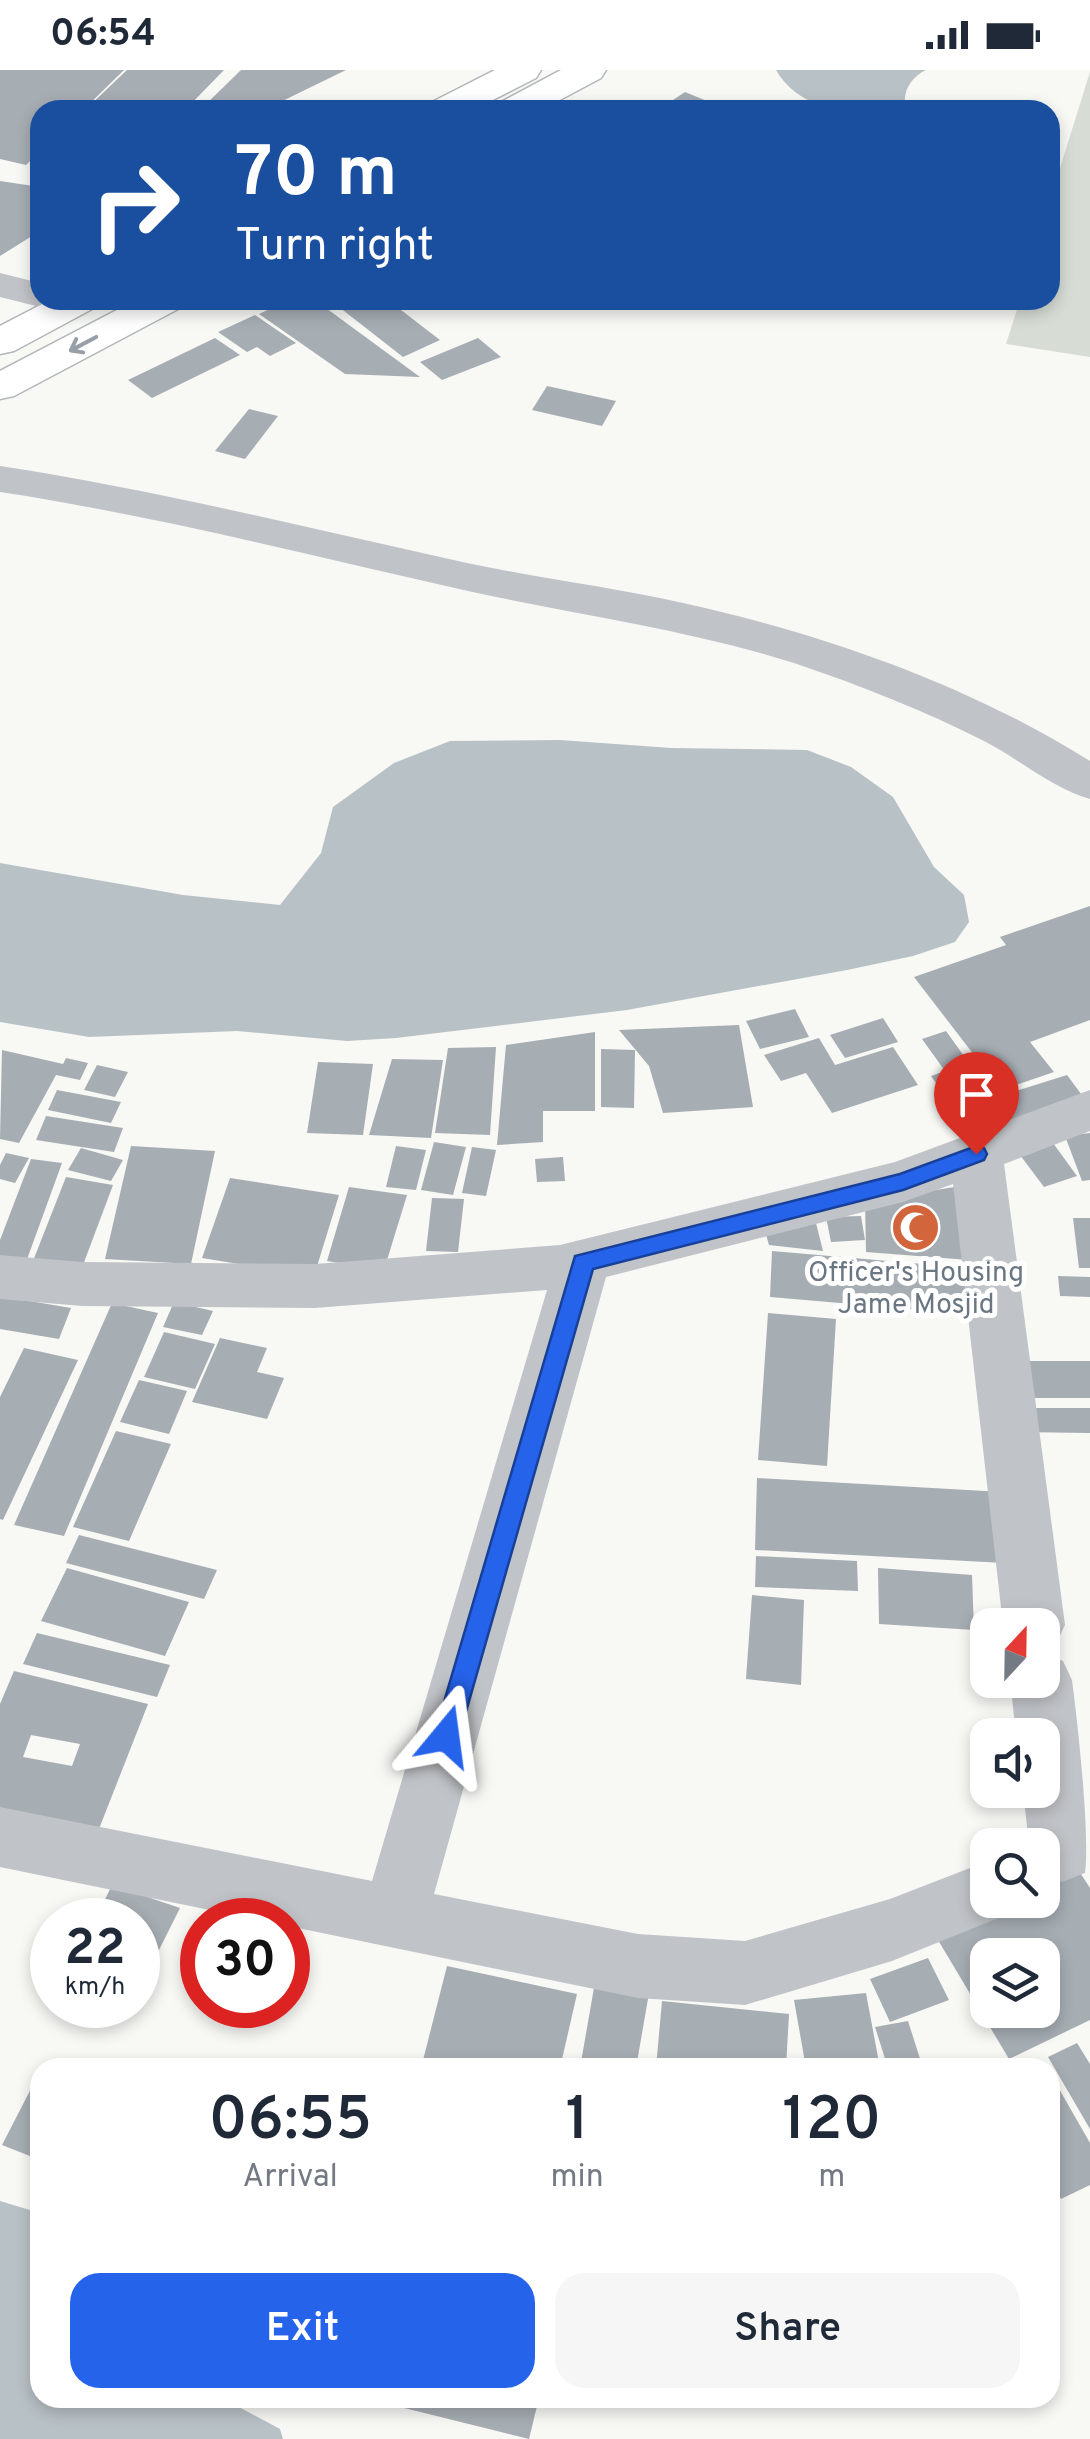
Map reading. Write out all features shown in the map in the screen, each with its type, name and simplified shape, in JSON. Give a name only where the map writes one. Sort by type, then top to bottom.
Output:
[{"type":"highway","points":[[464,100],[524,70]]},
{"type":"highway","points":[[532,100],[588,70]]},
{"type":"highway","points":[[0,342],[48,310]]},
{"type":"highway","points":[[0,387],[147,310]]},
{"type":"street","points":[[0,285],[30,292]]},
{"type":"street","points":[[0,480],[86,492],[503,585],[713,625],[882,680],[1042,750],[1090,783]]},
{"type":"street","points":[[0,1276],[82,1284],[316,1286],[560,1268],[903,1181],[1090,1110]]},
{"type":"street","points":[[976,1154],[1032,1608]]},
{"type":"street","points":[[394,1918],[583,1262]]},
{"type":"street","points":[[1044,1698],[1065,1850]]},
{"type":"street","points":[[0,1838],[638,1966],[746,1972],[892,1930],[970,1898]]},
{"type":"shaded area","points":[[776,70],[926,70],[908,87],[905,100],[810,100],[788,86]]},
{"type":"shaded area","points":[[1090,72],[1090,357],[1006,344],[1017,310],[1060,310],[1060,168]]},
{"type":"shaded area","points":[[560,740],[671,748],[807,750],[851,767],[893,797],[934,867],[964,895],[969,922],[955,942],[913,956],[847,970],[627,1010],[396,1038],[347,1041],[237,1031],[89,1037],[0,1022],[0,863],[183,895],[280,905],[321,853],[333,807],[394,763],[450,741]]},
{"type":"shaded area","points":[[0,2201],[30,2210],[30,2408],[241,2408],[280,2429],[283,2439],[0,2439]]},
{"type":"building","points":[[0,70],[124,70],[93,100],[30,100],[30,161],[26,165],[0,159]]},
{"type":"building","points":[[127,70],[224,70],[195,100],[96,100]]},
{"type":"building","points":[[241,70],[346,70],[284,100],[210,100]]},
{"type":"building","points":[[685,92],[705,100],[673,100]]},
{"type":"building","points":[[0,181],[30,186],[30,237],[0,256]]},
{"type":"building","points":[[268,310],[329,310],[420,377],[345,374],[259,314]]},
{"type":"building","points":[[343,310],[401,310],[440,340],[403,357]]},
{"type":"building","points":[[255,315],[296,343],[270,356],[257,347],[247,352],[218,332]]},
{"type":"building","points":[[215,338],[240,355],[152,398],[128,380]]},
{"type":"building","points":[[478,338],[501,357],[442,380],[420,362]]},
{"type":"building","points":[[547,386],[616,401],[602,426],[532,410]]},
{"type":"building","points":[[249,409],[278,416],[245,459],[215,451]]},
{"type":"building","points":[[1090,906],[1090,1020],[1030,1042],[1054,1072],[1001,1090],[914,977],[1006,945],[1000,937]]},
{"type":"building","points":[[795,1009],[809,1037],[760,1049],[746,1021]]},
{"type":"building","points":[[883,1018],[898,1042],[845,1058],[830,1035]]},
{"type":"building","points":[[739,1025],[753,1107],[663,1113],[649,1066],[619,1030]]},
{"type":"building","points":[[946,1031],[984,1084],[946,1097],[931,1076],[945,1071],[922,1039]]},
{"type":"building","points":[[595,1032],[595,1111],[543,1111],[543,1142],[497,1145],[506,1045]]},
{"type":"building","points":[[819,1038],[835,1065],[893,1047],[918,1085],[832,1113],[806,1073],[781,1081],[764,1055]]},
{"type":"building","points":[[496,1047],[490,1135],[435,1133],[448,1048]]},
{"type":"building","points":[[601,1049],[635,1050],[634,1108],[601,1107]]},
{"type":"building","points":[[2,1050],[63,1064],[66,1058],[88,1063],[80,1080],[56,1075],[19,1143],[0,1139]]},
{"type":"building","points":[[392,1059],[443,1060],[431,1138],[369,1135]]},
{"type":"building","points":[[318,1062],[373,1064],[363,1135],[307,1133]]},
{"type":"building","points":[[97,1065],[128,1072],[115,1097],[84,1090]]},
{"type":"building","points":[[1067,1075],[1087,1102],[1003,1129],[984,1101]]},
{"type":"building","points":[[57,1090],[121,1102],[111,1123],[48,1110]]},
{"type":"building","points":[[46,1116],[123,1128],[114,1152],[36,1140]]},
{"type":"building","points":[[1090,1133],[1090,1180],[1082,1181],[1065,1136]]},
{"type":"building","points":[[434,1142],[466,1147],[453,1195],[421,1190]]},
{"type":"building","points":[[1053,1143],[1077,1176],[1044,1187],[1020,1155]]},
{"type":"building","points":[[131,1146],[215,1151],[191,1264],[105,1259]]},
{"type":"building","points":[[396,1146],[426,1150],[416,1190],[386,1187]]},
{"type":"building","points":[[472,1147],[496,1150],[486,1196],[462,1193]]},
{"type":"building","points":[[81,1148],[123,1160],[111,1181],[68,1170]]},
{"type":"building","points":[[6,1153],[29,1158],[15,1183],[0,1179],[0,1165]]},
{"type":"building","points":[[563,1157],[565,1181],[537,1182],[535,1159]]},
{"type":"building","points":[[31,1159],[62,1163],[26,1262],[0,1258],[0,1240]]},
{"type":"building","points":[[66,1177],[113,1185],[80,1273],[31,1266]]},
{"type":"building","points":[[230,1178],[339,1195],[314,1276],[202,1258]]},
{"type":"building","name":"Officer's Housing Jame Mosjid","points":[[961,1186],[969,1260],[866,1252],[865,1201]]},
{"type":"building","points":[[349,1187],[407,1195],[384,1270],[327,1261]]},
{"type":"building","points":[[432,1198],[464,1199],[458,1252],[426,1251]]},
{"type":"building","points":[[861,1216],[865,1240],[831,1242],[826,1217]]},
{"type":"building","points":[[1073,1218],[1090,1218],[1090,1268],[1079,1268]]},
{"type":"building","points":[[816,1223],[823,1251],[769,1245],[765,1231]]},
{"type":"building","points":[[772,1251],[969,1268],[969,1314],[770,1297]]},
{"type":"building","points":[[1058,1276],[1090,1277],[1090,1297],[1060,1296]]},
{"type":"building","points":[[0,1296],[71,1308],[59,1339],[0,1329]]},
{"type":"building","points":[[174,1302],[213,1311],[202,1335],[163,1327]]},
{"type":"building","points":[[112,1303],[158,1313],[64,1536],[14,1525]]},
{"type":"building","points":[[768,1313],[836,1319],[827,1466],[758,1460]]},
{"type":"building","points":[[164,1332],[215,1344],[195,1389],[144,1377]]},
{"type":"building","points":[[220,1338],[267,1348],[257,1372],[284,1378],[267,1419],[192,1402]]},
{"type":"building","points":[[24,1348],[78,1360],[3,1520],[0,1397]]},
{"type":"building","points":[[1015,1361],[1090,1361],[1090,1398],[1020,1398]]},
{"type":"building","points":[[139,1380],[187,1391],[169,1434],[120,1422]]},
{"type":"building","points":[[1014,1408],[1090,1408],[1090,1433],[1017,1432]]},
{"type":"building","points":[[116,1431],[171,1444],[129,1541],[73,1527]]},
{"type":"building","points":[[757,1478],[1002,1492],[1005,1563],[755,1550]]},
{"type":"building","points":[[79,1535],[217,1570],[204,1599],[66,1563]]},
{"type":"building","points":[[756,1556],[857,1561],[858,1591],[755,1587]]},
{"type":"building","points":[[67,1568],[189,1602],[165,1656],[41,1621]]},
{"type":"building","points":[[878,1568],[972,1575],[970,1630],[879,1624]]},
{"type":"building","points":[[752,1595],[804,1600],[801,1685],[746,1679]]},
{"type":"building","points":[[37,1633],[170,1665],[157,1697],[23,1664]]},
{"type":"building","points":[[14,1671],[148,1704],[97,1834],[0,1810],[0,1704]],"holes":[[[31,1735],[80,1744],[72,1766],[23,1757]]]},
{"type":"building","points":[[1077,1868],[1090,1888],[1090,2020],[1008,2058],[990,2028],[1060,2028],[1060,1938],[970,1938],[970,1994],[935,1935],[971,1918],[1060,1918],[1060,1876]]},
{"type":"building","points":[[112,1885],[150,1898],[106,1898]]},
{"type":"building","points":[[160,1901],[180,1908],[160,1948]]},
{"type":"building","points":[[928,1958],[949,2000],[890,2022],[870,1979]]},
{"type":"building","points":[[447,1966],[577,1994],[562,2058],[424,2058]]},
{"type":"building","points":[[595,1982],[649,1993],[638,2058],[582,2058]]},
{"type":"building","points":[[866,1993],[878,2058],[804,2058],[794,2000]]},
{"type":"building","points":[[662,2001],[789,2014],[787,2058],[657,2058]]},
{"type":"building","points":[[908,2021],[920,2058],[885,2058],[875,2027]]},
{"type":"building","points":[[1077,2043],[1090,2064],[1090,2129],[1060,2078],[1060,2058],[1048,2057]]},
{"type":"building","points":[[1060,2090],[1090,2143],[1090,2185],[1061,2199]]},
{"type":"building","points":[[30,2091],[30,2156],[2,2145]]},
{"type":"building","points":[[404,2408],[537,2408],[529,2439]]},
{"type":"place","name":"Officer's Housing Jame Mosjid","points":[[916,1227]]},
{"type":"route","points":[[446,1736],[583,1262],[903,1181],[976,1154]]}]
